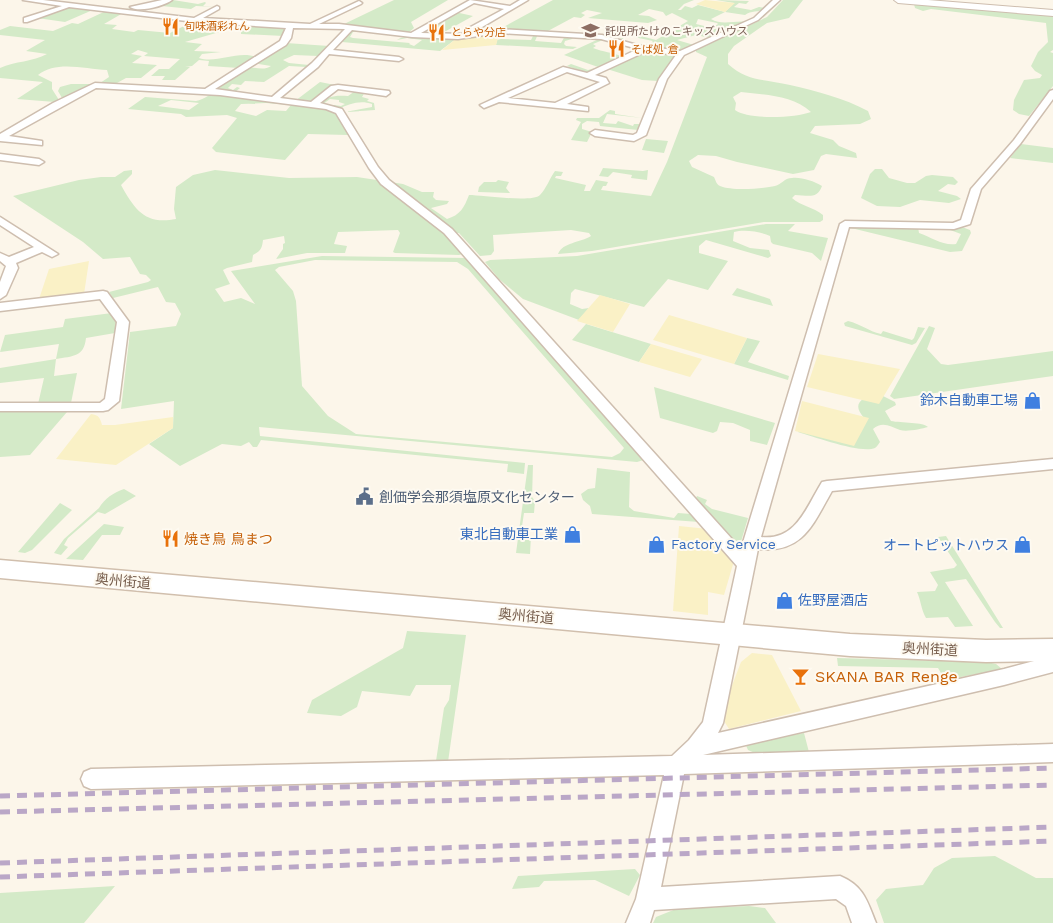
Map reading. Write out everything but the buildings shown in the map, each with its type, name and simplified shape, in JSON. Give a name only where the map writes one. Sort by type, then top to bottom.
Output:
[{"type":"main road","name":"奥州街道","points":[[0,569],[850,645],[986,651],[1053,650]]},
{"type":"street","points":[[26,0],[196,20],[350,28],[412,35],[458,37],[494,31],[602,37],[645,49],[681,53],[756,19],[777,0]]},
{"type":"street","points":[[26,20],[84,0]]},
{"type":"street","points":[[112,10],[169,0]]},
{"type":"street","points":[[412,35],[475,0],[511,8]]},
{"type":"street","points":[[458,37],[525,0]]},
{"type":"street","points":[[898,0],[1053,13]]},
{"type":"street","points":[[308,26],[359,2]]},
{"type":"street","points":[[196,20],[217,8]]},
{"type":"street","points":[[207,91],[283,43],[287,38],[290,26]]},
{"type":"street","points":[[274,99],[328,52],[350,28]]},
{"type":"street","points":[[588,75],[645,49]]},
{"type":"street","points":[[328,52],[400,59]]},
{"type":"street","points":[[595,133],[634,138],[641,135],[663,79],[681,53]]},
{"type":"street","points":[[484,105],[566,69],[603,80],[605,83],[556,106]]},
{"type":"street","points":[[0,138],[56,105],[96,85],[207,91],[333,108],[339,112],[374,168],[386,182],[448,231],[745,564]]},
{"type":"street","points":[[313,105],[334,88],[338,87],[386,93]]},
{"type":"street","points":[[638,923],[647,899],[676,766],[696,747],[708,733],[713,723],[745,564],[845,224],[954,226],[966,222],[980,182],[1017,142],[1053,93]]},
{"type":"street","points":[[498,99],[585,109]]},
{"type":"street","points":[[0,138],[39,142]]},
{"type":"street","points":[[0,157],[39,162]]},
{"type":"street","points":[[0,220],[47,251],[4,259]]},
{"type":"street","points":[[0,407],[103,407],[112,401],[123,322],[104,295],[1,307],[12,268],[4,259]]},
{"type":"street","points":[[751,542],[777,545],[796,537],[827,486],[1053,464]]},
{"type":"street","points":[[696,747],[1009,676],[1053,664]]},
{"type":"street","points":[[91,779],[676,766],[1053,753]]},
{"type":"street","points":[[647,899],[840,887],[854,898],[864,923]]},
{"type":"green space","points":[[173,0],[198,4],[205,2],[203,6],[216,7],[196,6],[191,9],[162,6],[135,8]]},
{"type":"green space","points":[[394,0],[448,0],[411,22],[414,28],[407,34],[342,25]]},
{"type":"green space","points":[[553,0],[694,0],[684,4],[678,10],[685,6],[692,8],[698,5],[725,12],[711,19],[715,21],[748,22],[729,29],[715,26],[717,23],[698,19],[696,24],[725,31],[710,38],[696,35],[677,40],[694,45],[679,51],[646,47],[653,41],[629,36],[621,40],[628,42],[625,43],[617,40],[633,34],[656,40],[688,21],[672,13],[666,16],[663,12],[649,9],[638,15],[649,16],[657,20],[648,23],[588,18],[602,13],[587,10],[581,13],[585,15],[581,18],[574,17],[546,32],[500,29]]},
{"type":"green space","points":[[716,0],[749,1],[746,4],[739,3],[734,7],[751,10],[759,7],[766,8],[745,15],[725,12],[734,3]]},
{"type":"green space","points":[[783,0],[803,0],[789,18],[767,23],[734,46],[728,54],[728,64],[735,70],[750,77],[820,92],[868,111],[871,119],[860,124],[815,126],[810,133],[833,140],[839,146],[856,153],[857,158],[826,154],[821,156],[814,170],[793,174],[716,156],[698,155],[689,161],[692,167],[714,177],[720,186],[725,188],[769,187],[789,178],[807,180],[819,184],[822,186],[814,195],[795,195],[792,198],[823,215],[823,220],[820,222],[764,222],[592,251],[558,254],[564,247],[591,236],[589,233],[571,230],[493,235],[494,251],[491,255],[480,256],[459,233],[456,233],[469,252],[459,255],[395,253],[393,252],[400,233],[398,230],[338,232],[334,244],[347,246],[345,253],[307,253],[276,259],[283,249],[283,244],[285,243],[284,236],[263,240],[261,249],[253,255],[252,262],[223,270],[230,284],[215,289],[224,302],[241,298],[255,304],[231,271],[322,256],[469,258],[647,459],[637,462],[259,427],[260,436],[525,463],[524,474],[507,472],[508,464],[261,440],[257,447],[253,447],[249,442],[241,446],[222,444],[180,466],[149,444],[173,428],[174,401],[121,409],[130,332],[176,326],[181,314],[175,303],[166,302],[158,287],[113,298],[109,292],[151,280],[146,275],[140,274],[130,257],[103,259],[83,242],[13,196],[79,180],[115,177],[124,171],[132,170],[132,174],[121,185],[136,208],[142,214],[156,220],[176,219],[174,209],[176,187],[193,175],[215,170],[289,178],[357,177],[403,184],[422,192],[434,192],[433,197],[436,200],[449,201],[447,204],[431,208],[447,219],[461,210],[469,195],[517,199],[540,195],[555,171],[563,172],[561,176],[556,176],[555,178],[586,185],[584,191],[590,191],[596,180],[608,182],[601,190],[651,196],[667,162],[707,57],[696,52],[696,50],[767,17]],"holes":[[[741,92],[787,99],[804,106],[811,112],[794,116],[772,117],[741,113],[735,110],[736,103],[733,97]],[[315,260],[457,262],[468,269],[624,448],[620,453],[612,457],[356,434],[328,416],[302,386],[296,301],[293,291],[275,270],[279,267]]]},
{"type":"green space","points":[[914,4],[1053,14],[1053,50],[1050,52],[1053,53],[1053,86],[1029,116],[1019,114],[1013,110],[1014,100],[1024,80],[1040,78],[1042,75],[1031,66],[1038,52],[1048,42],[1046,23],[931,9],[923,11],[915,8]]},
{"type":"green space","points":[[73,6],[95,9],[65,22],[37,18]]},
{"type":"green space","points":[[108,10],[123,13],[104,24],[117,25],[112,29],[134,32],[138,30],[170,33],[194,21],[240,26],[185,42],[202,44],[194,51],[221,52],[202,54],[199,58],[214,59],[244,55],[259,58],[239,68],[208,66],[209,61],[199,60],[192,66],[185,67],[190,67],[175,80],[162,80],[165,76],[151,76],[159,69],[169,69],[180,59],[144,56],[148,53],[138,50],[131,54],[142,56],[132,63],[157,65],[141,78],[126,78],[117,83],[100,83],[109,77],[107,70],[71,66],[53,68],[45,70],[38,75],[52,82],[52,89],[59,100],[55,102],[17,99],[43,82],[0,78],[0,68],[36,59],[47,54],[26,51],[45,40],[0,35],[0,30],[10,26],[53,31],[72,23],[78,24]]},
{"type":"green space","points":[[455,12],[473,16],[446,31],[425,29]]},
{"type":"green space","points":[[250,26],[286,27],[284,36],[241,34]]},
{"type":"green space","points":[[353,30],[361,31],[353,32],[350,37],[353,38],[410,43],[414,46],[422,40],[407,38],[397,40],[409,36],[457,38],[440,51],[342,42]]},
{"type":"green space","points":[[534,34],[538,34],[535,41],[561,43],[565,36],[574,36],[572,39],[565,41],[564,44],[577,47],[573,49],[496,45],[497,40],[501,39],[531,40]]},
{"type":"green space","points":[[601,38],[618,43],[603,40],[593,44],[596,46],[593,48],[623,57],[590,72],[567,66],[571,64],[588,70],[598,67],[564,55]]},
{"type":"green space","points":[[286,43],[329,46],[318,56],[294,55],[283,60],[289,63],[309,65],[306,67],[289,66],[264,82],[245,81],[241,85],[232,84],[228,88],[233,90],[237,87],[240,88],[235,92],[325,107],[335,112],[348,135],[308,134],[285,160],[224,153],[216,152],[212,148],[237,118],[227,115],[186,117],[181,114],[128,109],[145,97],[196,101],[208,96],[245,69],[268,68],[271,66],[253,63]],"holes":[[[171,100],[199,103],[189,110],[158,106]],[[241,104],[291,105],[286,111],[267,110],[256,116],[235,111]]]},
{"type":"green space","points":[[645,51],[676,55],[672,64],[658,81],[642,80],[607,69]]},
{"type":"green space","points":[[320,82],[335,85],[312,104],[295,101]]},
{"type":"green space","points":[[71,84],[93,84],[62,98],[58,91],[60,87]]},
{"type":"green space","points":[[355,91],[365,92],[362,97],[374,103],[375,110],[345,112],[372,107],[372,104],[363,102],[339,109],[332,106],[345,104],[339,102],[339,100],[330,99],[323,104],[318,104],[325,99],[335,96],[348,96]]},
{"type":"green space","points":[[610,110],[615,111],[615,114],[642,118],[607,114],[603,123],[616,124],[618,121],[633,126],[634,124],[640,124],[638,130],[600,126],[599,122],[587,121],[582,124],[582,129],[592,132],[587,142],[571,140],[581,122],[576,120],[577,118],[599,118]]},
{"type":"green space","points":[[646,139],[668,141],[664,153],[642,150]]},
{"type":"green space","points":[[1021,144],[1053,148],[1053,163],[1010,158]]},
{"type":"green space","points":[[603,168],[648,170],[647,180],[631,178],[632,175],[613,172],[608,177],[599,176]]},
{"type":"green space","points":[[875,169],[882,169],[889,178],[907,183],[915,183],[926,176],[932,175],[953,177],[958,182],[955,185],[948,184],[938,191],[957,196],[961,199],[949,203],[920,200],[900,207],[877,206],[861,198],[870,174]]},
{"type":"green space","points":[[498,180],[509,182],[506,188],[510,193],[478,192],[479,187],[484,182],[496,182]]},
{"type":"green space","points":[[766,224],[795,224],[788,231],[828,238],[821,261],[812,253],[773,244],[770,236],[758,232],[738,231],[734,232],[733,241],[750,248],[769,250],[771,256],[768,258],[706,240],[699,246],[699,253],[728,261],[708,290],[668,279],[644,307],[575,289],[571,293],[570,304],[582,309],[589,308],[579,320],[523,299],[499,279],[485,262],[490,260],[577,256]]},
{"type":"green space","points":[[918,227],[919,233],[951,244],[956,244],[961,234],[942,227],[962,227],[970,230],[971,233],[962,251],[950,252],[851,228]]},
{"type":"green space","points":[[737,288],[770,299],[773,306],[732,295]]},
{"type":"green space","points":[[112,313],[116,321],[115,333],[86,338],[83,349],[80,352],[72,356],[56,359],[59,344],[0,352],[5,335],[63,327],[65,319]]},
{"type":"green space","points":[[848,321],[876,333],[881,334],[883,331],[912,340],[918,327],[925,328],[916,343],[912,345],[845,326],[844,323]]},
{"type":"green space","points":[[586,324],[651,344],[639,362],[572,340]]},
{"type":"green space","points":[[929,326],[935,328],[927,349],[941,364],[948,365],[1053,351],[1053,376],[894,399],[890,396]]},
{"type":"green space","points":[[747,338],[760,341],[748,362],[789,376],[788,380],[734,364]]},
{"type":"green space","points":[[56,359],[54,376],[77,373],[71,403],[38,404],[44,378],[0,383],[0,368]]},
{"type":"green space","points":[[654,387],[775,423],[767,445],[750,441],[750,430],[733,423],[720,422],[717,431],[713,433],[660,418]]},
{"type":"green space","points":[[877,393],[895,402],[896,405],[885,411],[891,421],[917,423],[928,427],[906,431],[880,425],[873,429],[880,442],[875,448],[868,449],[838,444],[798,432],[800,429],[864,418],[860,413],[858,405],[863,399]]},
{"type":"green space","points":[[0,410],[67,412],[30,455],[0,457]]},
{"type":"green space","points":[[528,465],[533,465],[532,497],[535,501],[534,513],[524,513],[521,533],[531,536],[530,554],[516,553]]},
{"type":"green space","points":[[597,468],[630,472],[629,507],[634,511],[674,518],[678,513],[691,514],[699,522],[592,514],[590,506],[583,500],[581,494],[588,489],[595,488]]},
{"type":"green space","points":[[124,489],[136,496],[105,514],[98,512],[68,538],[64,545],[68,547],[61,555],[54,553],[64,539],[99,508],[101,504],[113,494]]},
{"type":"green space","points":[[697,496],[707,500],[705,504],[712,509],[748,518],[740,545],[733,543],[695,500]]},
{"type":"green space","points":[[60,503],[72,510],[32,550],[25,553],[18,552]]},
{"type":"green space","points":[[104,524],[124,527],[120,535],[102,535],[83,560],[66,559]]},
{"type":"green space","points":[[946,536],[1003,628],[1000,628],[995,622],[966,579],[945,582],[973,626],[955,627],[948,617],[926,618],[917,592],[935,591],[938,585],[930,572],[954,568],[957,565],[938,537]]},
{"type":"green space","points":[[407,631],[466,635],[448,762],[436,761],[444,708],[449,700],[451,685],[416,685],[410,696],[362,691],[357,707],[341,716],[307,713],[312,700],[403,648]]},
{"type":"green space","points":[[837,658],[987,662],[996,664],[1002,669],[945,680],[938,668],[838,666]]},
{"type":"green space","points":[[804,733],[810,756],[764,757],[748,750],[745,743]]},
{"type":"green space","points":[[995,856],[1036,878],[1053,878],[1053,923],[884,923],[876,900],[886,889],[923,885],[934,868],[952,858]]},
{"type":"green space","points":[[635,869],[640,875],[629,896],[595,880],[544,881],[539,887],[512,889],[518,876]]},
{"type":"green space","points":[[115,886],[84,923],[0,923],[0,893]]},
{"type":"green space","points":[[749,906],[765,908],[776,923],[653,923],[656,917],[676,909]]},
{"type":"sand","points":[[705,0],[735,3],[725,12],[696,4]]},
{"type":"sand","points":[[500,32],[496,45],[442,50],[457,38]]},
{"type":"sand","points":[[89,261],[84,294],[39,299],[49,269]]},
{"type":"sand","points":[[600,295],[630,304],[613,332],[577,321]]},
{"type":"sand","points":[[669,315],[747,338],[734,364],[653,340]]},
{"type":"sand","points":[[651,344],[702,359],[690,377],[639,362]]},
{"type":"sand","points":[[818,354],[900,369],[879,404],[807,387]]},
{"type":"sand","points":[[802,401],[869,418],[854,446],[795,431]]},
{"type":"sand","points":[[91,414],[99,417],[102,425],[173,417],[173,428],[116,465],[56,459]]},
{"type":"sand","points":[[679,526],[708,529],[734,561],[724,595],[708,592],[708,615],[673,611]]},
{"type":"sand","points":[[752,653],[772,655],[801,711],[729,729],[724,721],[728,696],[741,662]]},
{"type":"railway","points":[[0,796],[1053,768]]},
{"type":"railway","points":[[0,812],[1053,785]]},
{"type":"railway","points":[[0,863],[1053,827]]},
{"type":"railway","points":[[0,877],[1053,841]]},
{"type":"place","name":"旬味酒彩れん","points":[[170,26]]},
{"type":"place","name":"託児所たけのこキッズハウス","points":[[591,31]]},
{"type":"place","name":"とらや分店","points":[[437,32]]},
{"type":"place","name":"そば処 倉","points":[[617,49]]},
{"type":"place","name":"鈴木自動車工場","points":[[1032,400]]},
{"type":"place","name":"創価学会那須塩原文化センター","points":[[365,497]]},
{"type":"place","name":"東北自動車工業","points":[[572,534]]},
{"type":"place","name":"焼き鳥 鳥まつ","points":[[170,539]]},
{"type":"place","name":"Factory Service","points":[[657,544]]},
{"type":"place","name":"オートピットハウス","points":[[1023,545]]},
{"type":"place","name":"佐野屋酒店","points":[[784,600]]},
{"type":"place","name":"SKANA BAR Renge","points":[[801,676]]}]
